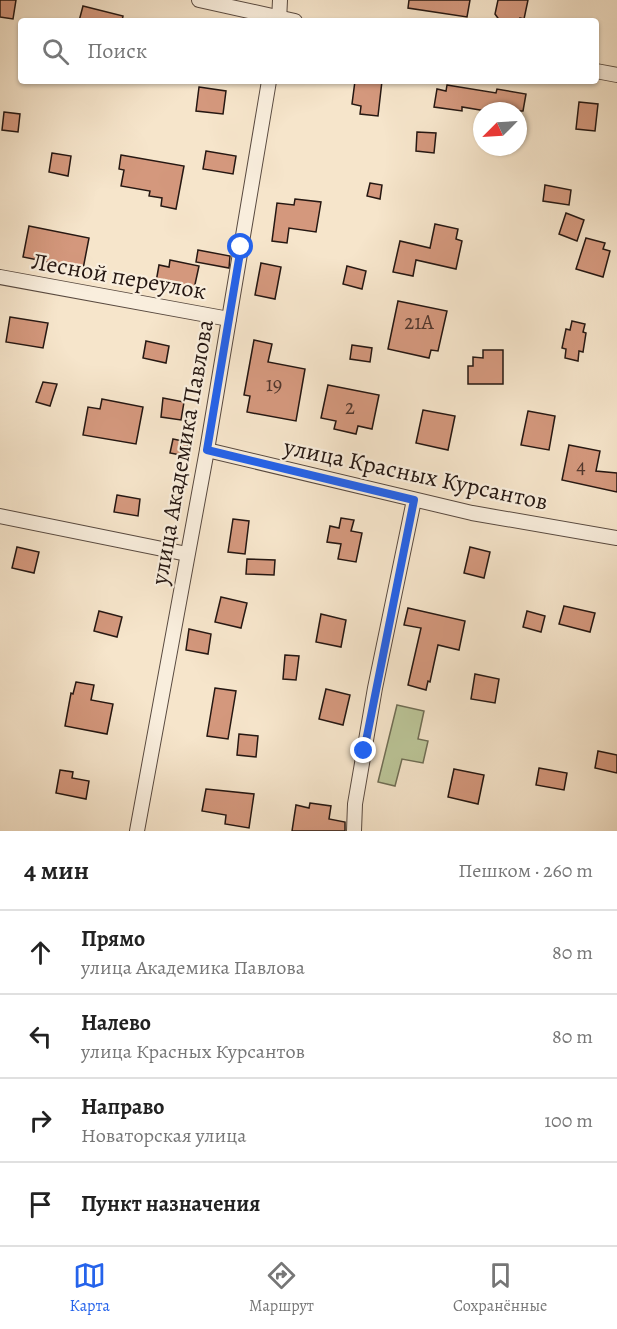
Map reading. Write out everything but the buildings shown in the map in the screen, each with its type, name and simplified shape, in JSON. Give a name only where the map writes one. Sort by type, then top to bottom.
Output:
[{"type":"street","points":[[199,0],[271,18]]},
{"type":"street","points":[[279,18],[280,0]]},
{"type":"street","points":[[599,72],[617,75]]},
{"type":"street","name":"улица Академика Павлова","points":[[137,831],[207,450],[268,84]]},
{"type":"street","name":"Лесной переулок","points":[[0,277],[229,319]]},
{"type":"street","name":"улица Красных Курсантов","points":[[207,450],[472,513],[617,538]]},
{"type":"street","points":[[354,831],[355,804],[375,688],[414,500]]},
{"type":"street","points":[[0,516],[187,554]]},
{"type":"green space","points":[[397,705],[424,711],[418,739],[428,741],[423,763],[402,759],[395,786],[378,782]]},
{"type":"route","points":[[241,247],[207,450],[414,500],[364,751]]}]
